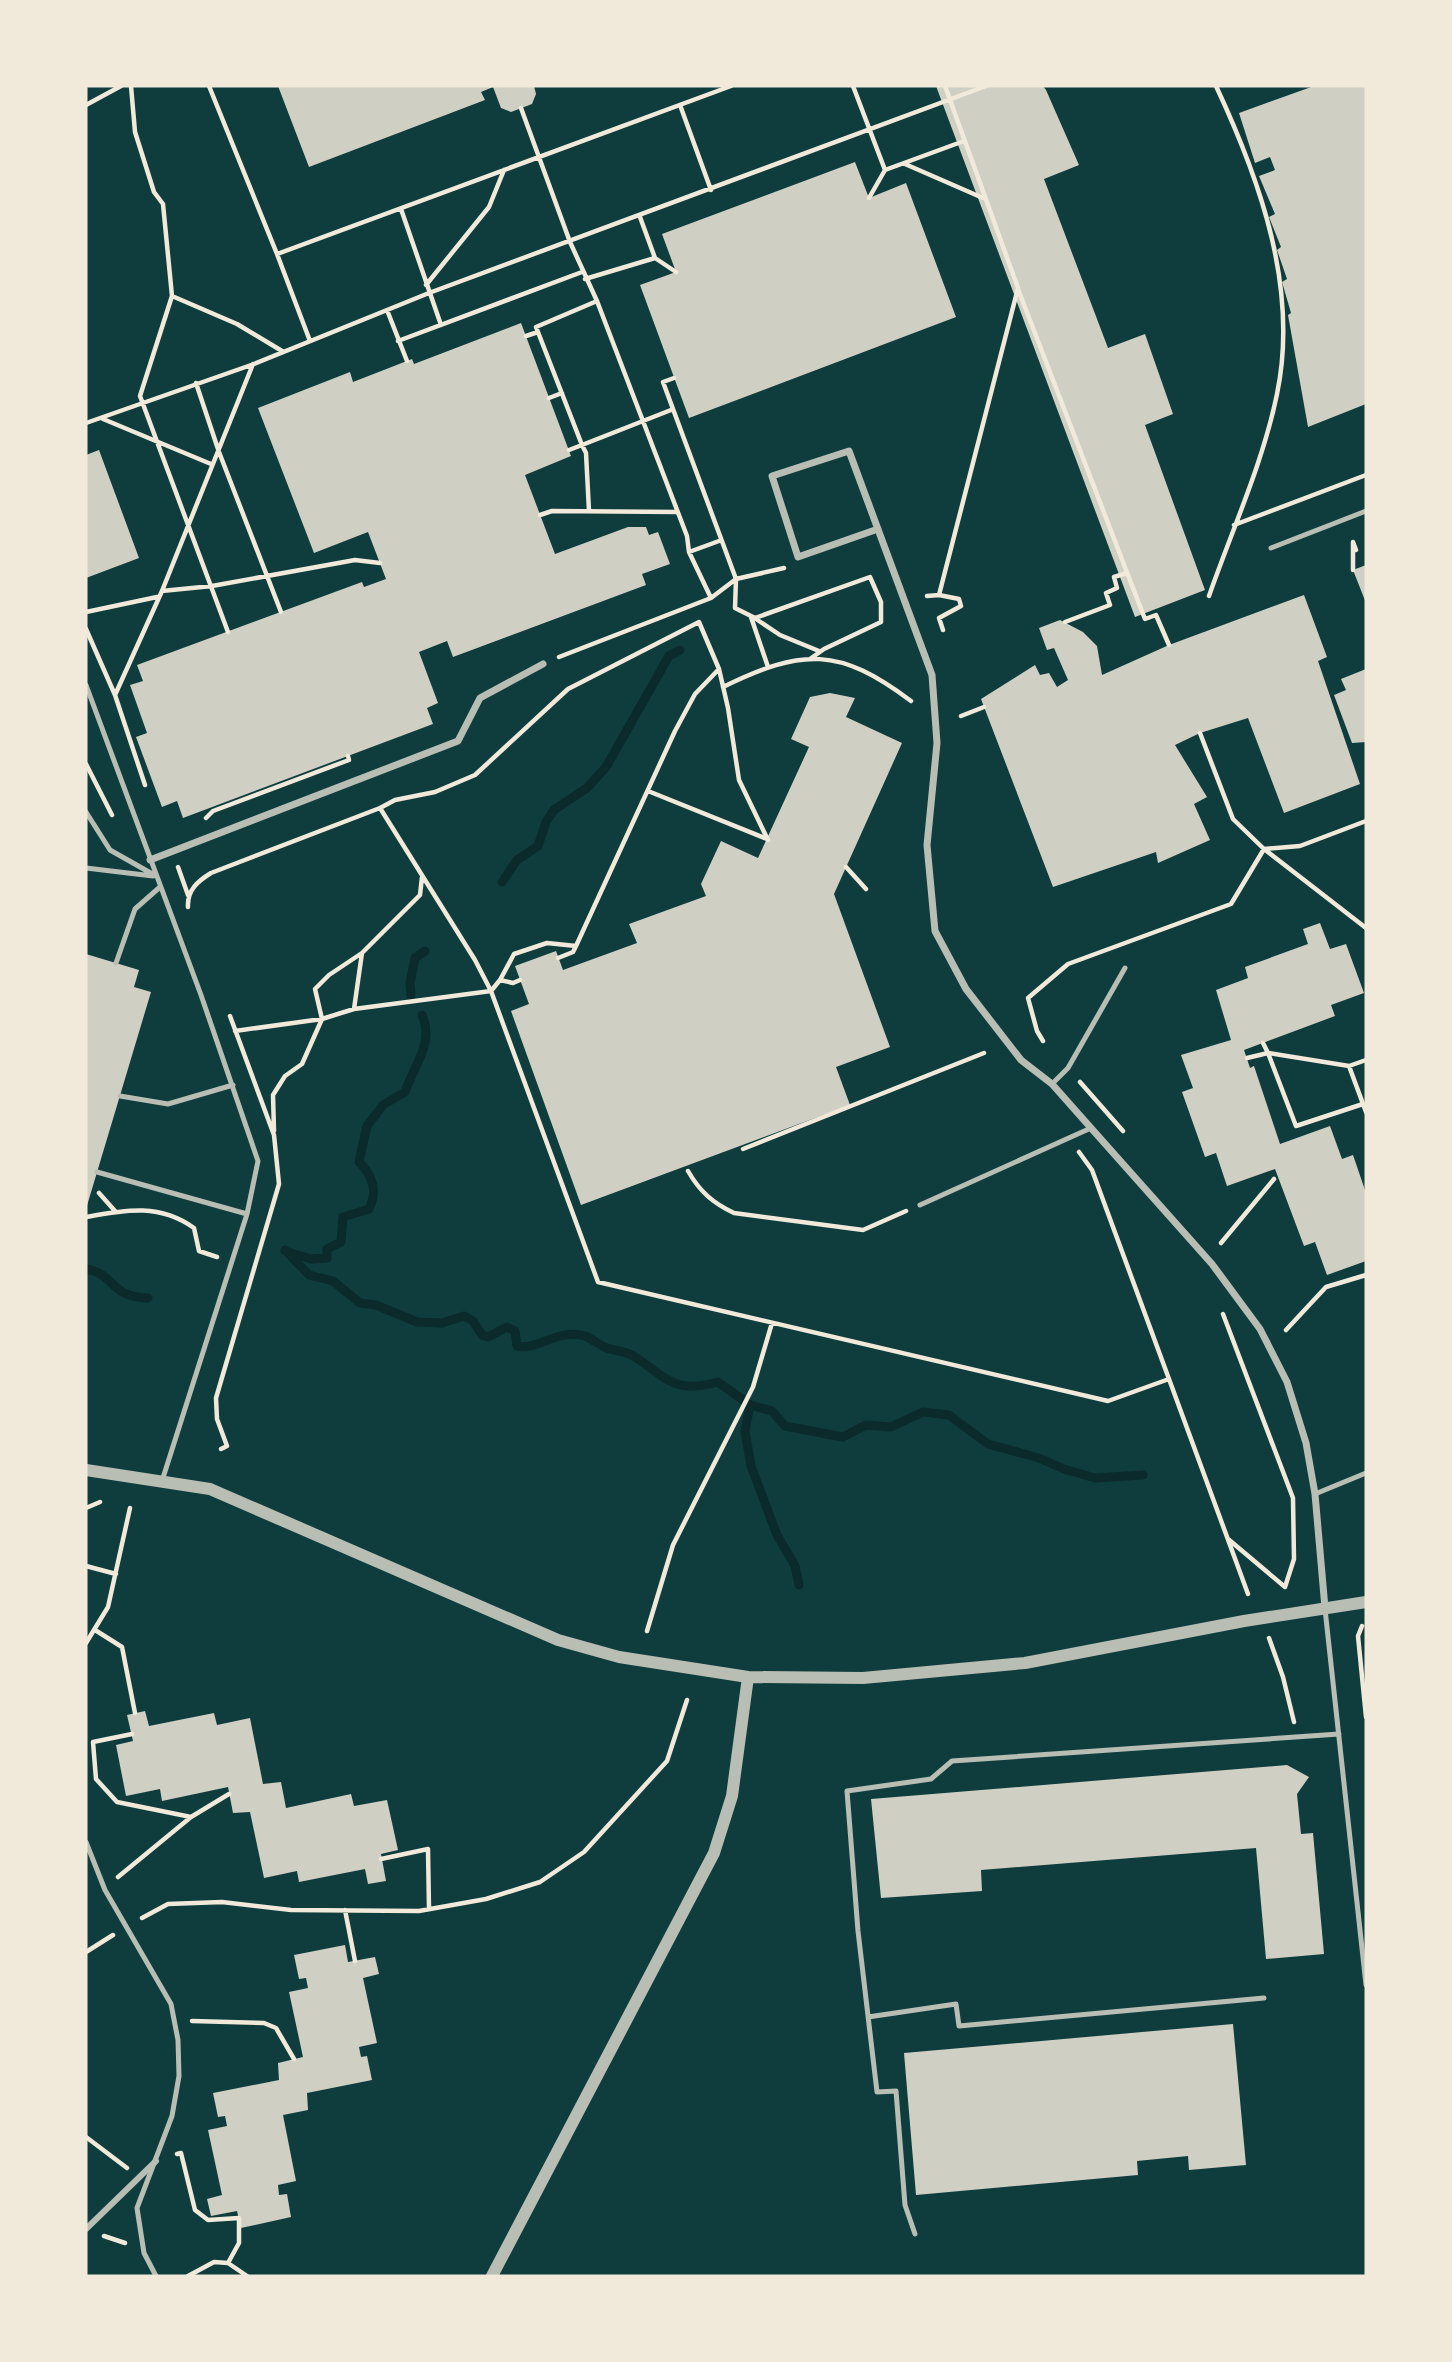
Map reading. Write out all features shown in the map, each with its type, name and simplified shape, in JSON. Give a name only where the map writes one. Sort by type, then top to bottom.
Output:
[{"type":"street","points":[[878,529],[798,557],[772,476],[849,451],[878,529],[932,675],[937,722],[927,845],[935,931],[966,989],[1021,1060],[1052,1084],[1212,1264],[1248,1311],[1287,1382],[1306,1443],[1315,1494],[1325,1608]]},
{"type":"street","points":[[150,860],[458,741],[480,698],[543,664]]},
{"type":"street","points":[[86,1470],[209,1489],[558,1640],[619,1657],[748,1677],[863,1678],[1025,1663],[1366,1602]]},
{"type":"street","points":[[492,2276],[714,1853],[732,1796],[748,1677]]},
{"type":"street","points":[[86,2229],[156,2161]]},
{"type":"lane","points":[[1271,548],[1366,511]]},
{"type":"lane","points":[[86,685],[233,1085],[258,1161],[247,1214],[162,1481]]},
{"type":"lane","points":[[86,812],[110,849],[156,876]]},
{"type":"lane","points":[[86,868],[156,876]]},
{"type":"lane","points":[[116,963],[135,909],[160,887]]},
{"type":"lane","points":[[1052,1084],[1068,1068],[1125,968]]},
{"type":"lane","points":[[120,1096],[168,1104],[233,1085]]},
{"type":"lane","points":[[920,1205],[1091,1128]]},
{"type":"lane","points":[[97,1172],[247,1214]]},
{"type":"lane","points":[[1315,1494],[1366,1473]]},
{"type":"lane","points":[[1325,1608],[1366,1985]]},
{"type":"lane","points":[[915,2234],[905,2205],[897,2091],[877,2092],[847,1791],[931,1779],[952,1761],[1339,1734]]},
{"type":"lane","points":[[86,1842],[104,1890],[171,2004],[175,2021],[179,2076],[172,2116],[137,2208],[144,2253],[156,2276]]},
{"type":"lane","points":[[868,2017],[956,2004],[959,2026],[1264,1998]]},
{"type":"path","points":[[86,105],[121,86]]},
{"type":"path","points":[[131,86],[135,132],[153,192],[163,204],[172,296],[140,396],[228,632]]},
{"type":"path","points":[[209,86],[310,341]]},
{"type":"path","points":[[277,254],[732,86]]},
{"type":"path","points":[[853,86],[885,170]]},
{"type":"path","points":[[945,86],[984,198],[1145,620],[1156,615],[1169,645]]},
{"type":"path","points":[[86,423],[254,364],[429,293],[640,217],[986,86]]},
{"type":"path","points":[[1209,596],[1258,461],[1277,393],[1282,331],[1277,259],[1261,199],[1216,86]]},
{"type":"path","points":[[680,105],[710,190]]},
{"type":"path","points":[[521,108],[584,279],[597,301],[677,512],[689,552],[711,598]]},
{"type":"path","points":[[1231,118],[1239,113]]},
{"type":"path","points":[[869,198],[885,170],[964,141]]},
{"type":"path","points":[[904,163],[984,198]]},
{"type":"path","points":[[426,285],[489,207],[505,170]]},
{"type":"path","points":[[401,209],[441,325]]},
{"type":"path","points":[[640,217],[655,258],[676,272]]},
{"type":"path","points":[[584,279],[655,258]]},
{"type":"path","points":[[398,341],[582,272]]},
{"type":"path","points":[[939,595],[1018,288]]},
{"type":"path","points":[[172,296],[237,324],[282,351]]},
{"type":"path","points":[[589,512],[586,453],[536,327],[597,301]]},
{"type":"path","points":[[387,310],[407,361]]},
{"type":"path","points":[[526,336],[538,332]]},
{"type":"path","points":[[115,695],[162,591],[211,464],[219,452],[254,364]]},
{"type":"path","points":[[674,378],[663,382],[719,541],[736,579],[735,608],[780,635],[820,652]]},
{"type":"path","points":[[196,383],[219,452],[281,612]]},
{"type":"path","points":[[549,398],[562,393]]},
{"type":"path","points":[[569,450],[672,410]]},
{"type":"path","points":[[102,419],[211,464]]},
{"type":"path","points":[[1234,525],[1366,475]]},
{"type":"path","points":[[540,515],[552,511],[677,512]]},
{"type":"path","points":[[689,552],[719,541]]},
{"type":"path","points":[[1353,570],[1353,542],[1356,550]]},
{"type":"path","points":[[543,664],[711,598],[736,579],[784,568],[798,557]]},
{"type":"path","points":[[162,591],[212,586],[355,559],[380,563]]},
{"type":"path","points":[[1065,622],[1110,605],[1106,593],[1117,588],[1114,577],[1127,573]]},
{"type":"path","points":[[753,617],[870,577],[881,602],[881,622],[810,659]]},
{"type":"path","points":[[927,596],[939,595],[959,599],[961,606],[939,618],[943,630]]},
{"type":"path","points":[[86,612],[157,597]]},
{"type":"path","points":[[753,617],[768,667]]},
{"type":"path","points":[[188,896],[198,881],[211,873],[395,800],[435,792],[475,775],[568,690],[699,622],[719,669],[739,780],[768,839],[648,791]]},
{"type":"path","points":[[86,629],[115,695],[148,794]]},
{"type":"path","points":[[723,687],[768,667],[810,659],[831,659],[874,674],[911,701]]},
{"type":"path","points":[[558,958],[573,953],[695,694],[719,669]]},
{"type":"path","points":[[961,716],[984,706]]},
{"type":"path","points":[[1200,733],[1233,819],[1264,849],[1366,928]]},
{"type":"path","points":[[86,764],[114,820]]},
{"type":"path","points":[[380,807],[475,960],[491,991],[598,1282],[1108,1401],[1169,1378]]},
{"type":"path","points":[[1264,849],[1300,846],[1366,821]]},
{"type":"path","points":[[1231,904],[1264,849]]},
{"type":"path","points":[[172,852],[188,896],[189,912]]},
{"type":"path","points":[[846,867],[866,889]]},
{"type":"path","points":[[221,1449],[227,1446],[217,1419],[216,1398],[279,1184],[273,1095],[285,1076],[302,1064],[322,1019],[315,989],[329,975],[362,953],[420,895],[422,876]]},
{"type":"path","points":[[235,1031],[322,1019],[354,1009],[491,991],[500,980],[513,954],[547,943],[576,946]]},
{"type":"path","points":[[354,1009],[362,953]]},
{"type":"path","points":[[500,980],[513,983],[520,980]]},
{"type":"path","points":[[226,1006],[275,1135]]},
{"type":"path","points":[[1264,1043],[1296,1126],[1363,1104]]},
{"type":"path","points":[[743,1149],[984,1053]]},
{"type":"path","points":[[1247,1058],[1268,1053],[1349,1066],[1366,1060]]},
{"type":"path","points":[[1349,1066],[1366,1112]]},
{"type":"path","points":[[1080,1082],[1123,1131]]},
{"type":"path","points":[[1078,1151],[1092,1170],[1248,1594]]},
{"type":"path","points":[[688,1171],[699,1190],[717,1205],[734,1213],[863,1230],[920,1205]]},
{"type":"path","points":[[1221,1243],[1274,1179]]},
{"type":"path","points":[[92,1189],[115,1210]]},
{"type":"path","points":[[86,1217],[115,1210],[152,1210],[173,1214],[194,1228],[199,1251],[232,1261]]},
{"type":"path","points":[[1286,1331],[1326,1287],[1366,1275]]},
{"type":"path","points":[[1220,1304],[1293,1498],[1294,1559],[1285,1587],[1228,1539]]},
{"type":"path","points":[[647,1631],[673,1545],[749,1394],[772,1323]]},
{"type":"path","points":[[86,1508],[100,1502]]},
{"type":"path","points":[[86,1643],[108,1607],[131,1508]]},
{"type":"path","points":[[86,1566],[116,1574]]},
{"type":"path","points":[[1366,1626],[1359,1627],[1358,1636],[1366,1717]]},
{"type":"path","points":[[95,1630],[122,1647],[135,1713]]},
{"type":"path","points":[[1269,1638],[1283,1677],[1297,1736]]},
{"type":"path","points":[[86,1952],[167,1904],[222,1902],[291,1910],[429,1909],[486,1899],[540,1882],[584,1852],[667,1761],[687,1700]]},
{"type":"path","points":[[132,1734],[93,1742],[96,1779],[117,1802],[191,1817]]},
{"type":"path","points":[[104,1890],[191,1817],[229,1794]]},
{"type":"path","points":[[382,1859],[428,1849],[429,1909]]},
{"type":"path","points":[[345,1910],[355,1961]]},
{"type":"path","points":[[175,2021],[264,2023],[276,2028],[294,2059]]},
{"type":"path","points":[[86,2137],[139,2177]]},
{"type":"path","points":[[156,2161],[181,2153],[195,2210],[208,2220],[239,2218],[239,2243],[228,2263]]},
{"type":"path","points":[[98,2236],[128,2245]]},
{"type":"path","points":[[188,2276],[214,2262],[228,2263],[247,2276]]},
{"type":"building","points":[[278,86],[534,86],[536,94],[532,104],[511,112],[501,108],[493,87],[481,92],[485,100],[309,167]]},
{"type":"building","points":[[936,86],[1043,86],[1046,90],[1079,165],[1044,179],[1108,348],[1145,334],[1173,414],[1145,425],[1205,590],[1135,617]]},
{"type":"building","points":[[1314,86],[1366,86],[1366,404],[1308,427],[1288,315],[1291,313],[1282,282],[1287,279],[1277,250],[1281,247],[1269,217],[1275,214],[1259,176],[1275,170],[1270,157],[1255,163],[1239,113]]},
{"type":"building","points":[[855,162],[869,198],[906,183],[956,317],[689,418],[640,285],[676,272],[662,234]]},
{"type":"building","points":[[521,323],[571,456],[525,475],[555,554],[628,527],[646,527],[649,535],[658,532],[670,564],[642,574],[646,585],[453,657],[447,641],[419,652],[438,703],[427,708],[433,724],[183,818],[177,801],[162,807],[136,737],[147,733],[130,685],[143,681],[137,665],[362,582],[364,587],[386,579],[368,532],[314,553],[258,408],[350,372],[353,382],[412,359],[414,364]]},
{"type":"building","points":[[99,450],[139,558],[86,578],[86,455]]},
{"type":"building","points":[[1366,565],[1366,603],[1353,570]]},
{"type":"building","points":[[1304,595],[1327,657],[1318,661],[1360,784],[1284,813],[1248,718],[1200,733],[1175,745],[1207,797],[1194,804],[1210,840],[1158,863],[1156,852],[1053,887],[981,699],[1035,665],[1040,675],[1049,673],[1057,687],[1068,680],[1054,648],[1047,650],[1039,628],[1060,620],[1083,632],[1097,646],[1102,675],[1169,645]]},
{"type":"building","points":[[1366,669],[1366,742],[1352,743],[1334,695],[1346,690],[1341,679]]},
{"type":"building","points":[[830,693],[855,698],[846,717],[902,743],[834,894],[890,1047],[836,1067],[850,1105],[581,1205],[511,1011],[529,1004],[515,966],[556,951],[563,970],[637,943],[629,924],[706,896],[701,884],[721,841],[758,858],[809,747],[791,739],[810,697]]},
{"type":"building","points":[[1320,923],[1330,949],[1346,944],[1364,993],[1331,1005],[1335,1016],[1244,1050],[1250,1068],[1254,1066],[1280,1144],[1330,1126],[1342,1159],[1353,1155],[1366,1193],[1366,1261],[1327,1275],[1315,1242],[1304,1246],[1275,1169],[1227,1186],[1216,1153],[1205,1157],[1182,1092],[1193,1088],[1181,1055],[1231,1040],[1216,990],[1248,978],[1245,967],[1308,944],[1303,929]]},
{"type":"building","points":[[86,954],[139,970],[134,987],[151,992],[86,1209]]},
{"type":"building","points":[[145,1711],[149,1726],[214,1713],[217,1725],[250,1718],[263,1784],[281,1782],[286,1808],[351,1794],[354,1806],[387,1800],[398,1850],[381,1854],[386,1881],[368,1884],[365,1869],[299,1882],[297,1871],[264,1878],[250,1812],[233,1813],[228,1787],[162,1801],[160,1789],[126,1796],[116,1745],[133,1741],[127,1715]]},
{"type":"building","points":[[1287,1765],[1309,1777],[1297,1794],[1301,1834],[1313,1833],[1324,1954],[1266,1959],[1256,1848],[981,1870],[982,1891],[881,1898],[871,1799]]},
{"type":"building","points":[[345,1945],[348,1962],[375,1957],[379,1974],[363,1978],[377,2043],[359,2047],[361,2057],[367,2056],[372,2080],[307,2093],[308,2110],[283,2115],[296,2181],[278,2185],[279,2195],[287,2194],[291,2217],[241,2228],[237,2211],[211,2216],[207,2199],[222,2195],[208,2130],[227,2126],[225,2116],[218,2117],[213,2093],[279,2080],[278,2063],[303,2057],[289,1992],[308,1988],[306,1978],[299,1979],[294,1955]]},
{"type":"building","points":[[1233,2024],[1246,2165],[1189,2170],[1188,2156],[1137,2161],[1138,2175],[916,2195],[904,2053]]},
{"type":"waterway","points":[[502,882],[517,860],[538,846],[546,822],[554,810],[587,788],[606,767],[669,656],[680,650]]},
{"type":"waterway","points":[[411,996],[410,983],[415,958],[425,951]]},
{"type":"waterway","points":[[285,1251],[311,1259],[327,1258],[327,1249],[341,1242],[343,1217],[369,1209],[373,1184],[359,1162],[367,1126],[383,1105],[405,1092],[424,1045],[426,1035],[422,1015]]},
{"type":"waterway","points":[[285,1250],[309,1275],[333,1281],[360,1303],[376,1305],[417,1322],[442,1323],[464,1316],[473,1321],[482,1335],[488,1337],[507,1327],[515,1331],[517,1346],[525,1347],[566,1335],[585,1336],[604,1347],[632,1355],[673,1382],[692,1386],[718,1382],[750,1405],[772,1411],[785,1426],[843,1437],[866,1425],[891,1427],[923,1412],[949,1415],[988,1444],[1039,1458],[1064,1469],[1095,1478],[1143,1475]]},
{"type":"waterway","points":[[86,1269],[103,1275],[126,1294],[148,1298]]},
{"type":"waterway","points":[[750,1405],[745,1431],[751,1466],[777,1535],[795,1566],[799,1585]]}]
